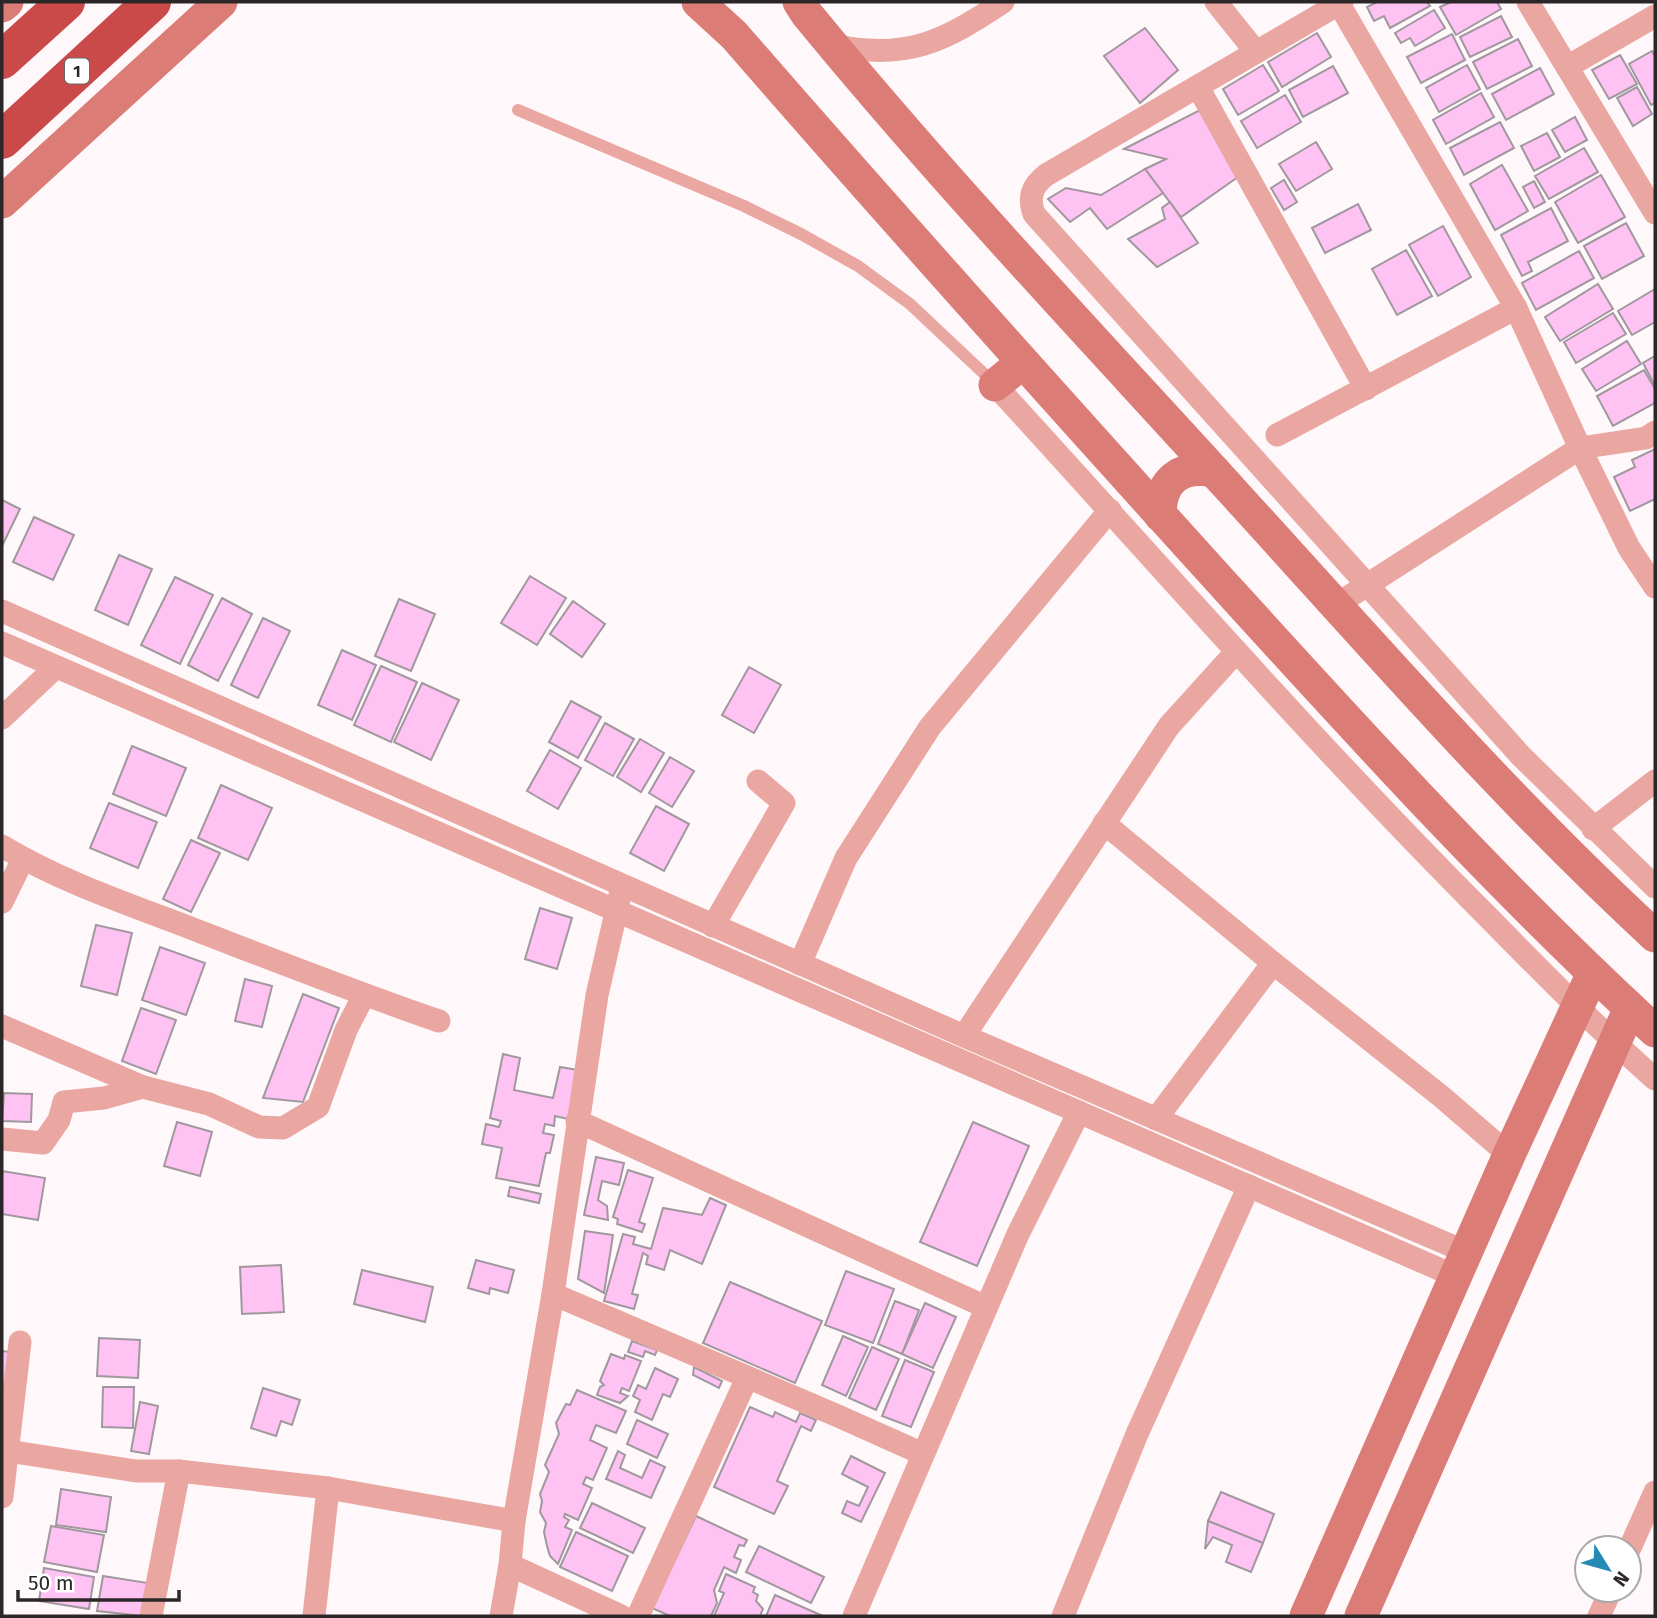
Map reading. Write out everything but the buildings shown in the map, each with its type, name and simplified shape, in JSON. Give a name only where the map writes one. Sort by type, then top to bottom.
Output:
[{"type":"highway","points":[[2,60],[66,2]]},
{"type":"highway","name":"1","points":[[2,140],[152,2]]},
{"type":"main road","points":[[2,6],[6,2]]},
{"type":"main road","points":[[2,202],[221,2]]},
{"type":"main road","points":[[698,2],[734,35],[1022,363],[1415,794],[1655,1031]]},
{"type":"main road","points":[[715,2],[734,35]]},
{"type":"main road","points":[[799,6],[917,145],[1336,605],[1514,797],[1655,936]]},
{"type":"main road","points":[[995,385],[1022,363]]},
{"type":"main road","points":[[1160,515],[1163,495],[1174,477],[1193,469],[1214,471]]},
{"type":"main road","points":[[1306,1616],[1509,1155],[1593,972]]},
{"type":"main road","points":[[1361,1616],[1630,1008]]},
{"type":"main road","points":[[1335,1551],[1381,1570]]},
{"type":"street","points":[[832,45],[877,52],[923,46],[965,27],[1003,2]]},
{"type":"street","points":[[1216,2],[1256,52]]},
{"type":"street","points":[[1528,2],[1654,210]]},
{"type":"street","points":[[1655,587],[1629,548],[1516,308],[1341,3],[1046,175],[1034,188],[1031,206],[1049,232],[1521,756],[1655,887]]},
{"type":"street","points":[[1567,67],[1655,16]]},
{"type":"street","points":[[1198,86],[1366,389]]},
{"type":"street","points":[[1277,436],[1516,308]]},
{"type":"street","points":[[995,385],[1236,652],[1408,835],[1577,1006],[1655,1079]]},
{"type":"street","points":[[1336,605],[1580,448],[1646,438],[1655,432]]},
{"type":"street","points":[[800,964],[846,858],[930,727],[1110,510]]},
{"type":"street","points":[[2,611],[1156,1119],[1461,1264]]},
{"type":"street","points":[[2,643],[1249,1186],[1461,1264]]},
{"type":"street","points":[[964,1036],[1170,726],[1236,652]]},
{"type":"street","points":[[2,718],[56,667]]},
{"type":"street","points":[[713,926],[784,803],[758,780]]},
{"type":"street","points":[[1593,829],[1655,781]]},
{"type":"street","points":[[1104,823],[1273,963],[1442,1097],[1509,1155]]},
{"type":"street","points":[[2,846],[23,859],[131,905],[364,995],[439,1021]]},
{"type":"street","points":[[2,902],[23,859]]},
{"type":"street","points":[[501,1616],[514,1521],[553,1294],[597,995],[622,886]]},
{"type":"street","points":[[1156,1119],[1273,963]]},
{"type":"street","points":[[2,1026],[143,1087],[209,1104],[259,1127],[283,1128],[318,1107],[346,1030],[364,995]]},
{"type":"street","points":[[2,1139],[43,1143],[59,1120],[64,1102],[104,1098],[143,1087]]},
{"type":"street","points":[[854,1616],[1018,1234],[1079,1112]]},
{"type":"street","points":[[577,1121],[986,1307]]},
{"type":"street","points":[[1062,1616],[1137,1434],[1249,1186]]},
{"type":"street","points":[[553,1294],[923,1454]]},
{"type":"street","points":[[2,1497],[20,1342]]},
{"type":"street","points":[[638,1616],[747,1378]]},
{"type":"street","points":[[8,1451],[136,1471],[179,1471],[328,1488],[514,1521]]},
{"type":"street","points":[[151,1616],[179,1471]]},
{"type":"street","points":[[314,1616],[328,1488]]},
{"type":"street","points":[[1636,1534],[1655,1492]]},
{"type":"street","points":[[510,1564],[621,1616]]},
{"type":"lane","points":[[518,110],[744,206],[858,266],[910,304],[995,385]]}]
